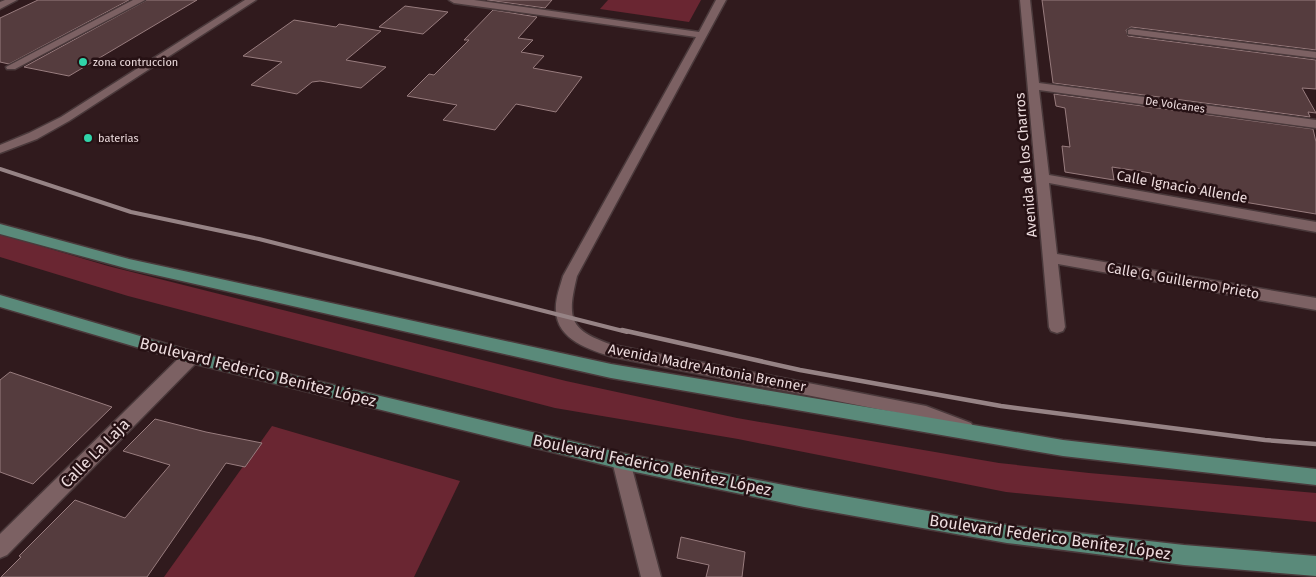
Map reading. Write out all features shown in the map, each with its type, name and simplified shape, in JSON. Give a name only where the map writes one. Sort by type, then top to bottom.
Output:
[{"type":"main road","points":[[0,229],[129,264],[612,371],[1063,448],[1316,477]]},
{"type":"main road","name":"Boulevard Federico Benítez López","points":[[1,304],[191,357],[621,461],[804,498],[1008,534],[1184,556],[1316,566]]},
{"type":"street","points":[[0,6],[12,0]]},
{"type":"street","points":[[11,67],[140,0]]},
{"type":"street","points":[[0,149],[33,136],[65,119],[250,0]]},
{"type":"street","points":[[454,0],[702,35]]},
{"type":"street","name":"Avenida Madre Antonia Brenner","points":[[721,0],[570,276],[563,314],[570,327],[579,336],[592,344],[613,351],[898,406],[933,416],[973,432]]},
{"type":"street","name":"Avenida de los Charros","points":[[1025,0],[1057,327]]},
{"type":"street","points":[[1131,32],[1316,55]]},
{"type":"street","name":"De Volcanes","points":[[1034,86],[1316,124]]},
{"type":"street","name":"Calle Ignacio Allende","points":[[1042,178],[1316,227]]},
{"type":"street","name":"Calle G. Guillermo Prieto","points":[[1050,258],[1316,304]]},
{"type":"street","name":"Calle La Laja","points":[[0,548],[191,357]]},
{"type":"street","points":[[621,461],[651,577]]},
{"type":"shaded area","points":[[608,0],[701,0],[689,22],[600,9]]},
{"type":"shaded area","points":[[0,234],[108,266],[566,381],[737,418],[999,463],[1316,493],[1316,522],[1006,492],[738,439],[555,408],[128,296],[0,257]]},
{"type":"shaded area","points":[[272,426],[460,481],[414,577],[164,577]]},
{"type":"building","points":[[38,0],[129,0],[9,64],[0,62],[0,18]]},
{"type":"building","points":[[147,0],[197,0],[69,76],[24,67]]},
{"type":"building","points":[[487,0],[552,0],[545,8]]},
{"type":"building","points":[[1042,0],[1316,0],[1316,50],[1131,27],[1126,30],[1128,36],[1316,60],[1316,89],[1302,88],[1316,113],[1308,112],[1310,117],[1053,83]]},
{"type":"building","points":[[405,6],[448,12],[423,34],[379,27]]},
{"type":"building","points":[[493,10],[537,17],[518,38],[533,40],[521,52],[544,56],[533,68],[582,77],[556,112],[516,104],[495,130],[443,120],[457,105],[407,96],[429,74],[434,75],[469,40],[464,40]]},
{"type":"building","points":[[294,20],[336,27],[339,24],[381,31],[346,60],[386,67],[361,88],[320,81],[312,82],[297,94],[251,85],[282,62],[243,56]]},
{"type":"building","points":[[1054,94],[1313,129],[1316,142],[1316,214],[1238,201],[1235,195],[1152,180],[1151,173],[1112,167],[1114,180],[1065,172],[1062,146],[1070,147],[1065,108],[1056,106]]},
{"type":"building","points":[[10,372],[112,407],[33,484],[0,472],[0,380]]},
{"type":"building","points":[[155,419],[206,432],[262,443],[245,467],[226,463],[147,577],[1,577],[21,557],[19,556],[75,500],[125,518],[170,465],[123,451]]},
{"type":"building","points":[[681,537],[745,552],[742,577],[706,577],[709,565],[677,558]]},
{"type":"railway","points":[[0,169],[131,212],[259,239],[627,332]]},
{"type":"railway","points":[[622,330],[800,370],[1001,406],[1265,440],[1316,444]]},
{"type":"place","name":"zona contruccion","points":[[83,62]]},
{"type":"place","name":"baterias","points":[[88,138]]}]
